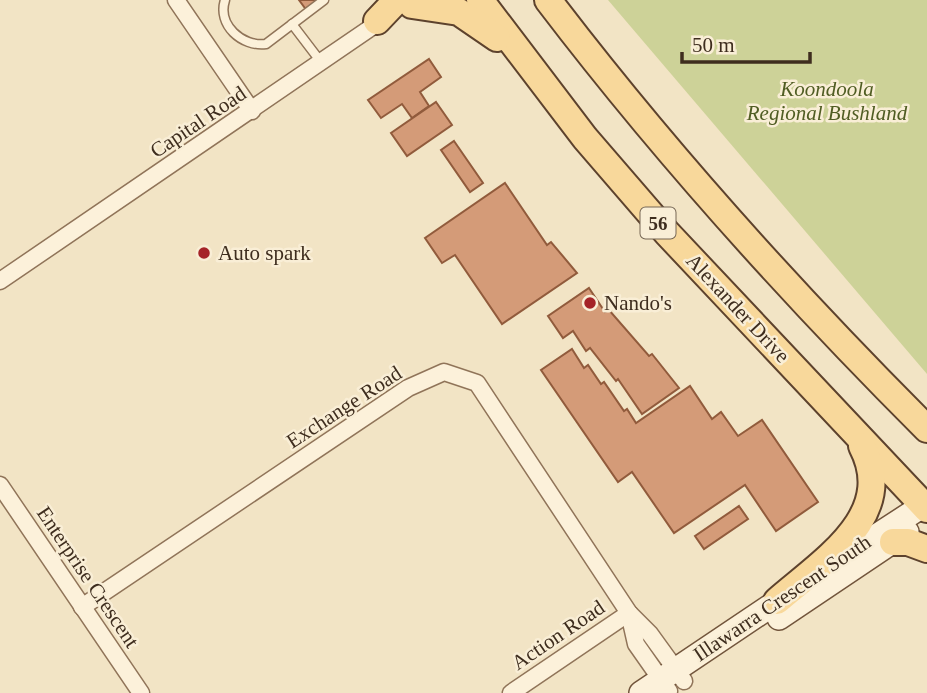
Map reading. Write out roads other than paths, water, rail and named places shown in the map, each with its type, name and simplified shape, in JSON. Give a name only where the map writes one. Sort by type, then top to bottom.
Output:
[{"type":"main road","name":"Alexander Drive","points":[[480,0],[525,61],[667,233],[854,432],[926,503]]},
{"type":"main road","points":[[548,0],[591,56],[708,194],[924,431]]},
{"type":"main road","points":[[377,21],[409,2],[442,7],[471,17],[525,61]]},
{"type":"main road","points":[[777,601],[850,534],[868,508],[874,483],[872,470],[854,432]]},
{"type":"main road","points":[[893,542],[908,542],[927,549]]},
{"type":"street","points":[[176,0],[252,111]]},
{"type":"street","name":"Capital Road","points":[[0,281],[252,111],[377,21]]},
{"type":"street","name":"Exchange Road","points":[[82,607],[408,388],[444,372],[477,383],[629,613],[636,644],[671,683]]},
{"type":"street","name":"Enterprise Crescent","points":[[0,485],[141,693]]},
{"type":"street","name":"Illawarra Crescent South","points":[[641,693],[671,683],[893,542],[908,531],[926,503]]},
{"type":"street","name":"Illawarra Crescent South","points":[[671,683],[777,601],[926,503]]},
{"type":"street","name":"Action Road","points":[[511,693],[629,613]]},
{"type":"lane","points":[[225,0],[223,17],[242,40],[256,45],[266,44],[324,0]]},
{"type":"lane","points":[[292,24],[321,62]]},
{"type":"place","name":"Auto spark","points":[[204,253]]},
{"type":"place","name":"Nando's","points":[[590,303]]},
{"type":"park label","name":"Koondoola Regional Bushland","points":[[827,101]]}]
